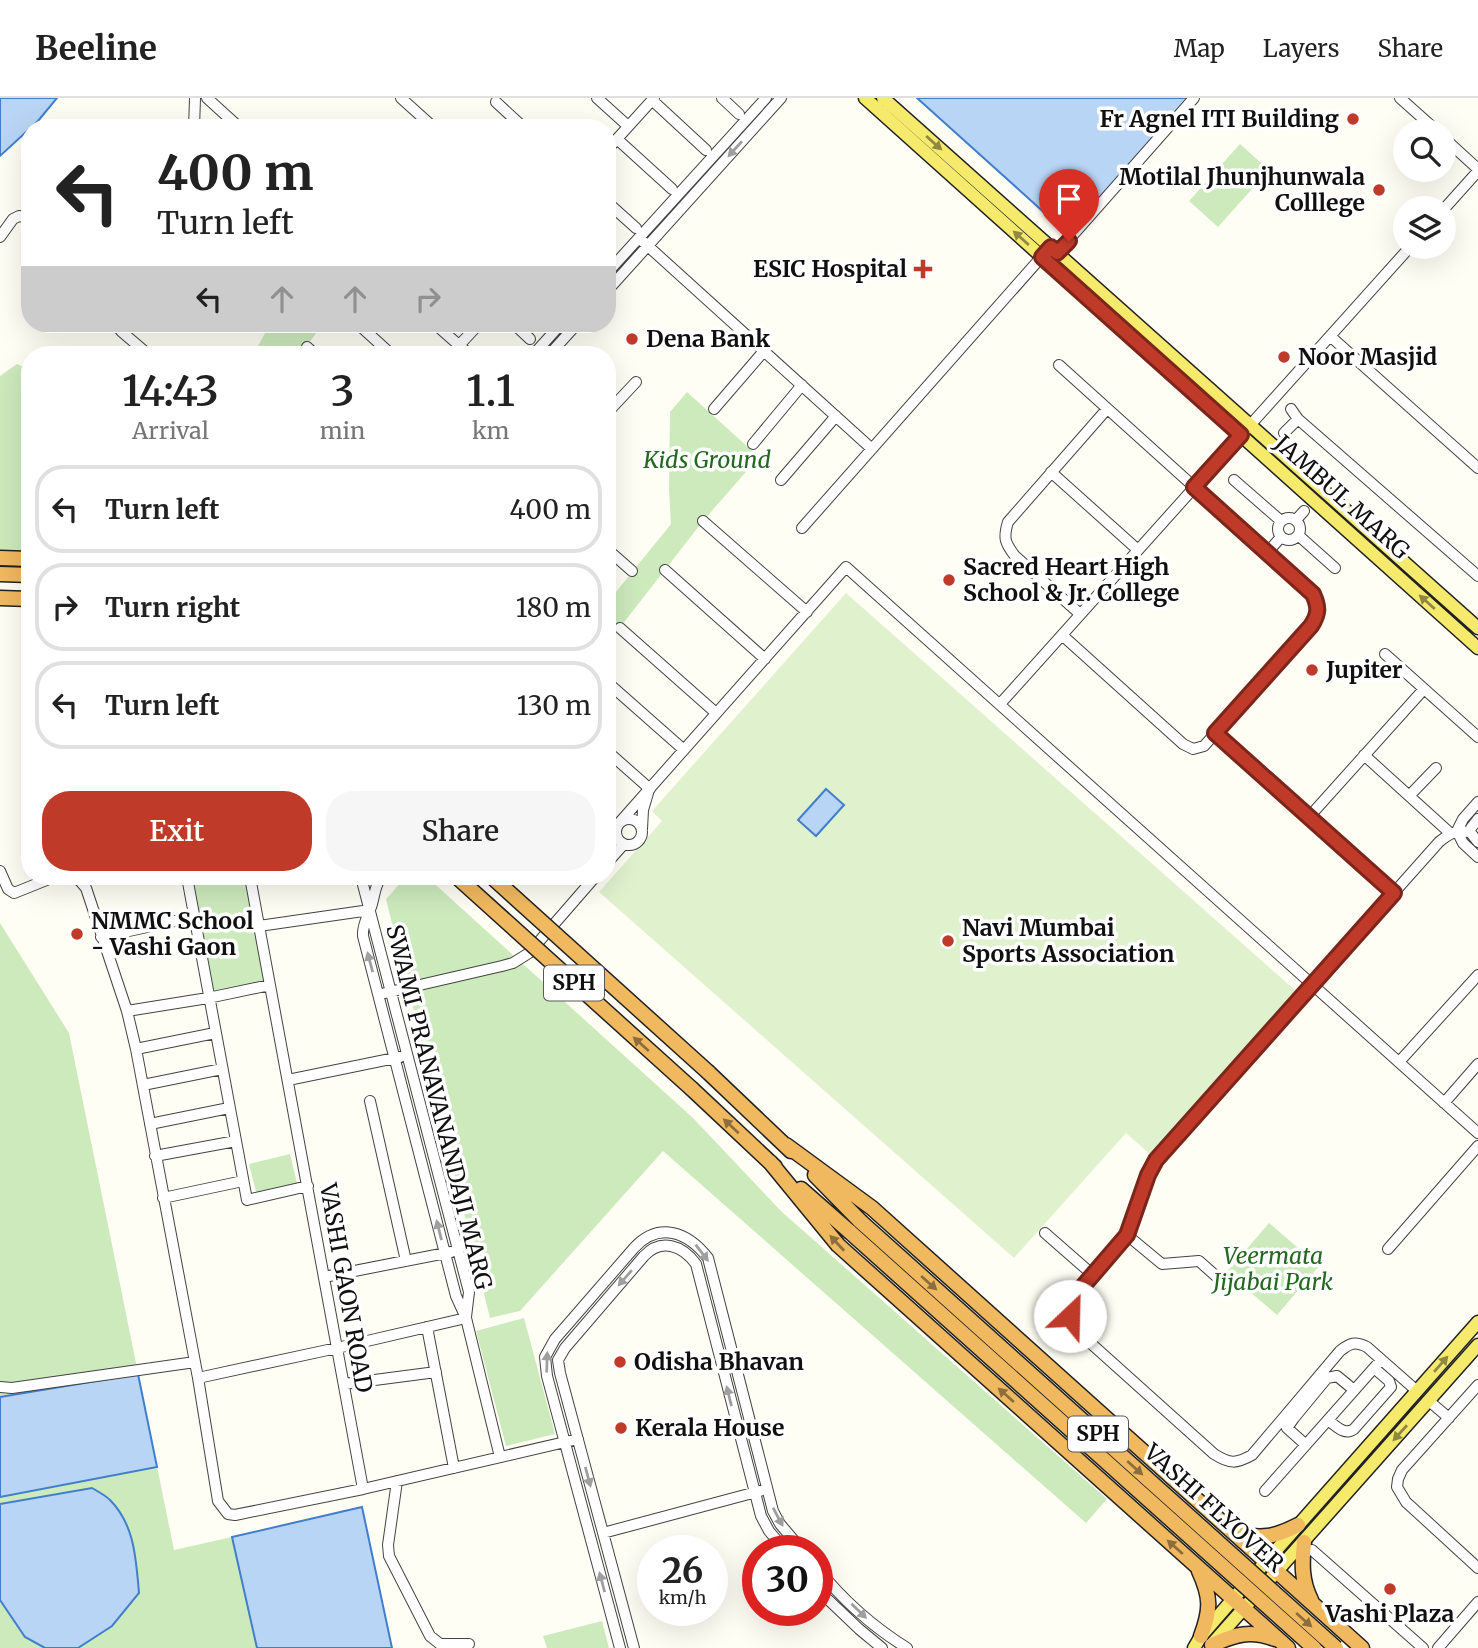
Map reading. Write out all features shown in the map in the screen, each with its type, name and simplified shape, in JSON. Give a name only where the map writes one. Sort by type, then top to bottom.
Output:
[{"type":"highway","points":[[0,558],[21,559]]},
{"type":"highway","points":[[0,574],[21,575]]},
{"type":"highway","points":[[0,598],[21,599]]},
{"type":"highway","name":"SPH","points":[[466,885],[770,1162]]},
{"type":"highway","name":"SPH","points":[[501,885],[786,1145]]},
{"type":"highway","points":[[786,1145],[872,1208],[1362,1648]]},
{"type":"highway","name":"VASHI FLYOVER","points":[[786,1145],[855,1226],[1314,1648]]},
{"type":"highway","points":[[770,1162],[838,1245],[1284,1644]]},
{"type":"highway","name":"VASHI FLYOVER","points":[[770,1162],[855,1226],[1336,1648]]},
{"type":"highway","points":[[1231,1530],[1247,1536],[1265,1537],[1298,1525]]},
{"type":"highway","points":[[1308,1546],[1302,1570],[1305,1588],[1313,1604]]},
{"type":"highway","points":[[1198,1568],[1209,1601],[1204,1644],[1245,1634],[1262,1634],[1284,1644]]},
{"type":"main road","name":"JAMBUL MARG","points":[[865,98],[1050,252],[1478,628]]},
{"type":"main road","name":"JAMBUL MARG","points":[[883,98],[1050,252],[1241,435],[1478,648]]},
{"type":"main road","points":[[1204,1644],[1233,1599],[1478,1322]]},
{"type":"main road","points":[[1204,1644],[1244,1609],[1277,1572],[1308,1546],[1478,1345]]},
{"type":"main road","points":[[1417,1391],[1429,1401]]},
{"type":"street","points":[[194,119],[195,98]]},
{"type":"street","points":[[207,98],[230,119]]},
{"type":"street","points":[[401,98],[424,119]]},
{"type":"street","points":[[597,98],[628,126]]},
{"type":"street","points":[[722,98],[739,114]]},
{"type":"street","points":[[616,261],[637,233],[766,98]]},
{"type":"street","points":[[616,280],[781,98]]},
{"type":"street","points":[[802,528],[1050,252],[1194,98]]},
{"type":"street","points":[[1400,98],[1424,119]]},
{"type":"street","points":[[672,189],[617,139],[628,126],[653,99],[706,150]]},
{"type":"street","points":[[496,102],[514,119]]},
{"type":"street","points":[[1455,196],[1478,170],[1456,149]]},
{"type":"street","points":[[616,211],[647,246],[872,449]]},
{"type":"street","points":[[0,237],[13,219],[21,216]]},
{"type":"street","points":[[1000,704],[1399,259]]},
{"type":"street","points":[[123,333],[138,346]]},
{"type":"street","points":[[368,333],[383,346]]},
{"type":"street","points":[[445,333],[459,345],[470,333]]},
{"type":"street","points":[[524,333],[530,339]]},
{"type":"street","points":[[541,346],[553,333]]},
{"type":"street","points":[[557,346],[569,333]]},
{"type":"street","points":[[1330,336],[1478,468]]},
{"type":"street","points":[[714,409],[764,351]]},
{"type":"street","points":[[1059,365],[1313,594],[1318,604],[1318,615],[1311,626],[1204,746],[1193,749],[1183,744],[1062,635]]},
{"type":"street","points":[[616,404],[636,382]]},
{"type":"street","points":[[753,444],[802,385]]},
{"type":"street","points":[[1080,614],[1015,556],[1007,546],[1004,535],[1008,522],[1107,409]]},
{"type":"street","points":[[1291,409],[1298,419],[1478,576]]},
{"type":"street","points":[[781,481],[836,416]]},
{"type":"street","points":[[1284,433],[1298,419]]},
{"type":"street","points":[[1051,472],[1138,550]]},
{"type":"street","points":[[1234,480],[1281,521]]},
{"type":"street","points":[[1296,520],[1304,512]]},
{"type":"street","points":[[1289,517],[1296,520],[1299,526],[1298,535],[1290,540],[1281,537],[1277,529],[1281,521],[1289,517]]},
{"type":"street","points":[[702,521],[807,612]]},
{"type":"street","points":[[1298,535],[1335,568]]},
{"type":"street","points":[[1267,553],[1281,537]]},
{"type":"street","points":[[616,557],[632,571]]},
{"type":"street","points":[[650,789],[643,810],[642,836],[632,845],[624,844],[617,838],[618,826],[650,789],[716,713],[846,567],[1478,1133]]},
{"type":"street","points":[[665,570],[765,659]]},
{"type":"street","points":[[620,628],[716,713]]},
{"type":"street","points":[[1385,654],[1478,737]]},
{"type":"street","points":[[1309,817],[1424,689]]},
{"type":"street","points":[[616,690],[684,750]]},
{"type":"street","points":[[1215,733],[1394,893]]},
{"type":"street","points":[[1364,755],[1478,857]]},
{"type":"street","points":[[616,759],[650,789]]},
{"type":"street","points":[[1409,796],[1436,768]]},
{"type":"street","points":[[1328,1420],[1346,1433],[1350,1432],[1391,1387],[1367,1347],[1358,1343],[1348,1344],[1252,1455],[1239,1462],[1226,1461],[1214,1454],[1076,1329],[1070,1316],[1072,1303],[1078,1292],[1127,1235],[1156,1160],[1439,842],[1453,832],[1478,802]]},
{"type":"street","points":[[618,826],[628,819],[636,821],[642,832]]},
{"type":"street","points":[[1470,832],[1478,819]]},
{"type":"street","points":[[1453,832],[1470,832]]},
{"type":"street","points":[[1470,832],[1478,842]]},
{"type":"street","points":[[616,853],[624,844]]},
{"type":"street","points":[[0,872],[4,891],[14,893],[35,885]]},
{"type":"street","points":[[83,885],[86,888],[127,1011],[136,1049],[198,1378],[218,1501],[228,1514],[235,1516],[363,1489],[578,1439]]},
{"type":"street","points":[[188,885],[247,1200],[308,1186]]},
{"type":"street","name":"VASHI GAON ROAD","points":[[251,885],[363,1489]]},
{"type":"street","points":[[363,885],[370,910]]},
{"type":"street","points":[[370,910],[376,885]]},
{"type":"street","points":[[378,994],[502,966],[522,958],[588,885]]},
{"type":"street","points":[[259,926],[370,910]]},
{"type":"street","name":"SWAMI PRANAVANANDAJI MARG","points":[[370,910],[469,1292],[466,1318]]},
{"type":"street","name":"SWAMI PRANAVANANDAJI MARG","points":[[370,910],[362,933],[456,1296],[466,1318],[500,1457]]},
{"type":"street","points":[[101,937],[194,917]]},
{"type":"street","points":[[1399,1062],[1478,975]]},
{"type":"street","points":[[127,1011],[270,985]]},
{"type":"street","points":[[136,1049],[215,1033]]},
{"type":"street","points":[[288,1080],[408,1056]]},
{"type":"street","points":[[1444,1102],[1478,1064]]},
{"type":"street","points":[[143,1085],[222,1069]]},
{"type":"street","points":[[370,1101],[407,1261]]},
{"type":"street","points":[[150,1124],[229,1108]]},
{"type":"street","points":[[155,1156],[236,1141]]},
{"type":"street","points":[[1388,1249],[1478,1146]]},
{"type":"street","points":[[163,1198],[243,1181]]},
{"type":"street","points":[[620,1648],[545,1367],[545,1357],[549,1348],[642,1239],[654,1233],[670,1232],[686,1237],[699,1246],[708,1258],[773,1511],[789,1535]]},
{"type":"street","points":[[1045,1233],[1093,1275]]},
{"type":"street","points":[[1127,1235],[1162,1264],[1199,1261],[1217,1277]]},
{"type":"street","points":[[634,1648],[558,1365],[561,1354],[650,1250],[657,1246],[680,1249],[696,1264],[761,1516],[772,1535]]},
{"type":"street","points":[[324,1277],[458,1251]]},
{"type":"street","points":[[198,1378],[466,1318]]},
{"type":"street","points":[[427,1327],[454,1468]]},
{"type":"street","points":[[0,1387],[12,1388],[195,1362]]},
{"type":"street","points":[[1265,1491],[1378,1364]]},
{"type":"street","points":[[1378,1364],[1417,1391]]},
{"type":"street","points":[[344,1384],[436,1372]]},
{"type":"street","points":[[1306,1445],[1287,1428],[1327,1378],[1337,1376],[1354,1390]]},
{"type":"street","points":[[1478,1385],[1402,1470],[1397,1487],[1406,1502],[1478,1568]]},
{"type":"street","points":[[1429,1401],[1448,1418]]},
{"type":"street","points":[[397,1481],[388,1545],[389,1556],[430,1636],[440,1644],[470,1644]]},
{"type":"street","points":[[603,1532],[767,1490]]},
{"type":"street","points":[[1308,1546],[1423,1648]]},
{"type":"street","points":[[833,1586],[888,1637],[907,1648]]},
{"type":"street","points":[[1437,1648],[1478,1602]]},
{"type":"street","points":[[833,1604],[882,1648]]},
{"type":"green space","points":[[1240,144],[1269,170],[1218,227],[1189,201]]},
{"type":"green space","points":[[265,333],[316,333],[307,346],[258,346]]},
{"type":"green space","points":[[17,364],[21,366],[21,550],[0,550],[0,376]]},
{"type":"green space","name":"Kids Ground","points":[[687,392],[759,457],[703,521],[616,632],[616,592],[671,524],[670,412]]},
{"type":"green space","name":"Navi Mumbai Sports Association","points":[[846,593],[1296,991],[1151,1155],[1126,1133],[1014,1258],[599,892],[605,885],[616,885],[616,873],[662,821],[652,811]]},
{"type":"green space","points":[[192,885],[247,885],[265,981],[212,993]]},
{"type":"green space","points":[[399,885],[436,885],[693,1118],[782,1212],[1107,1499],[1086,1523],[663,1151],[520,1311],[490,1318],[386,899]]},
{"type":"green space","points":[[0,923],[69,1033],[174,1550],[232,1537],[257,1648],[0,1648]]},
{"type":"green space","points":[[290,1154],[297,1183],[256,1192],[249,1164]]},
{"type":"green space","name":"Veermata Jijabai Park","points":[[1269,1223],[1319,1266],[1277,1315],[1227,1272]]},
{"type":"green space","points":[[524,1318],[555,1434],[506,1446],[476,1331]]},
{"type":"green space","points":[[602,1621],[609,1648],[547,1648],[543,1636]]},
{"type":"water","points":[[0,98],[57,98],[40,119],[21,119],[21,137],[0,156]]},
{"type":"water","points":[[917,98],[1191,98],[1068,234]]},
{"type":"water","points":[[826,789],[844,805],[816,836],[798,820]]},
{"type":"water","points":[[138,1374],[157,1467],[0,1497],[0,1397]]},
{"type":"water","points":[[92,1488],[110,1500],[125,1520],[133,1544],[139,1593],[112,1626],[78,1648],[45,1648],[25,1637],[0,1600],[0,1504]]},
{"type":"water","points":[[362,1507],[392,1648],[257,1648],[232,1537]]},
{"type":"place","name":"Fr Agnel ITI Building","points":[[1353,119]]},
{"type":"place","name":"Motilal Jhunjhunwala Colllege","points":[[1379,190]]},
{"type":"place","name":"ESIC Hospital","points":[[923,269]]},
{"type":"place","name":"Dena Bank","points":[[632,339]]},
{"type":"place","name":"Noor Masjid","points":[[1284,357]]},
{"type":"place","name":"Sacred Heart High School & Jr. College","points":[[949,580]]},
{"type":"place","name":"Jupiter","points":[[1312,670]]},
{"type":"place","name":"NMMC School - Vashi Gaon","points":[[77,934]]},
{"type":"place","name":"Navi Mumbai Sports Association","points":[[948,941]]},
{"type":"place","name":"Odisha Bhavan","points":[[620,1362]]},
{"type":"place","name":"Kerala House","points":[[621,1428]]},
{"type":"place","name":"Vashi Plaza","points":[[1390,1589]]},
{"type":"route","points":[[1069,241],[1057,253],[1051,247],[1042,257],[1241,435],[1194,487],[1313,594],[1318,604],[1318,615],[1311,626],[1215,733],[1394,893],[1156,1160],[1151,1167],[1127,1235],[1078,1292],[1072,1303],[1070,1316]]}]
